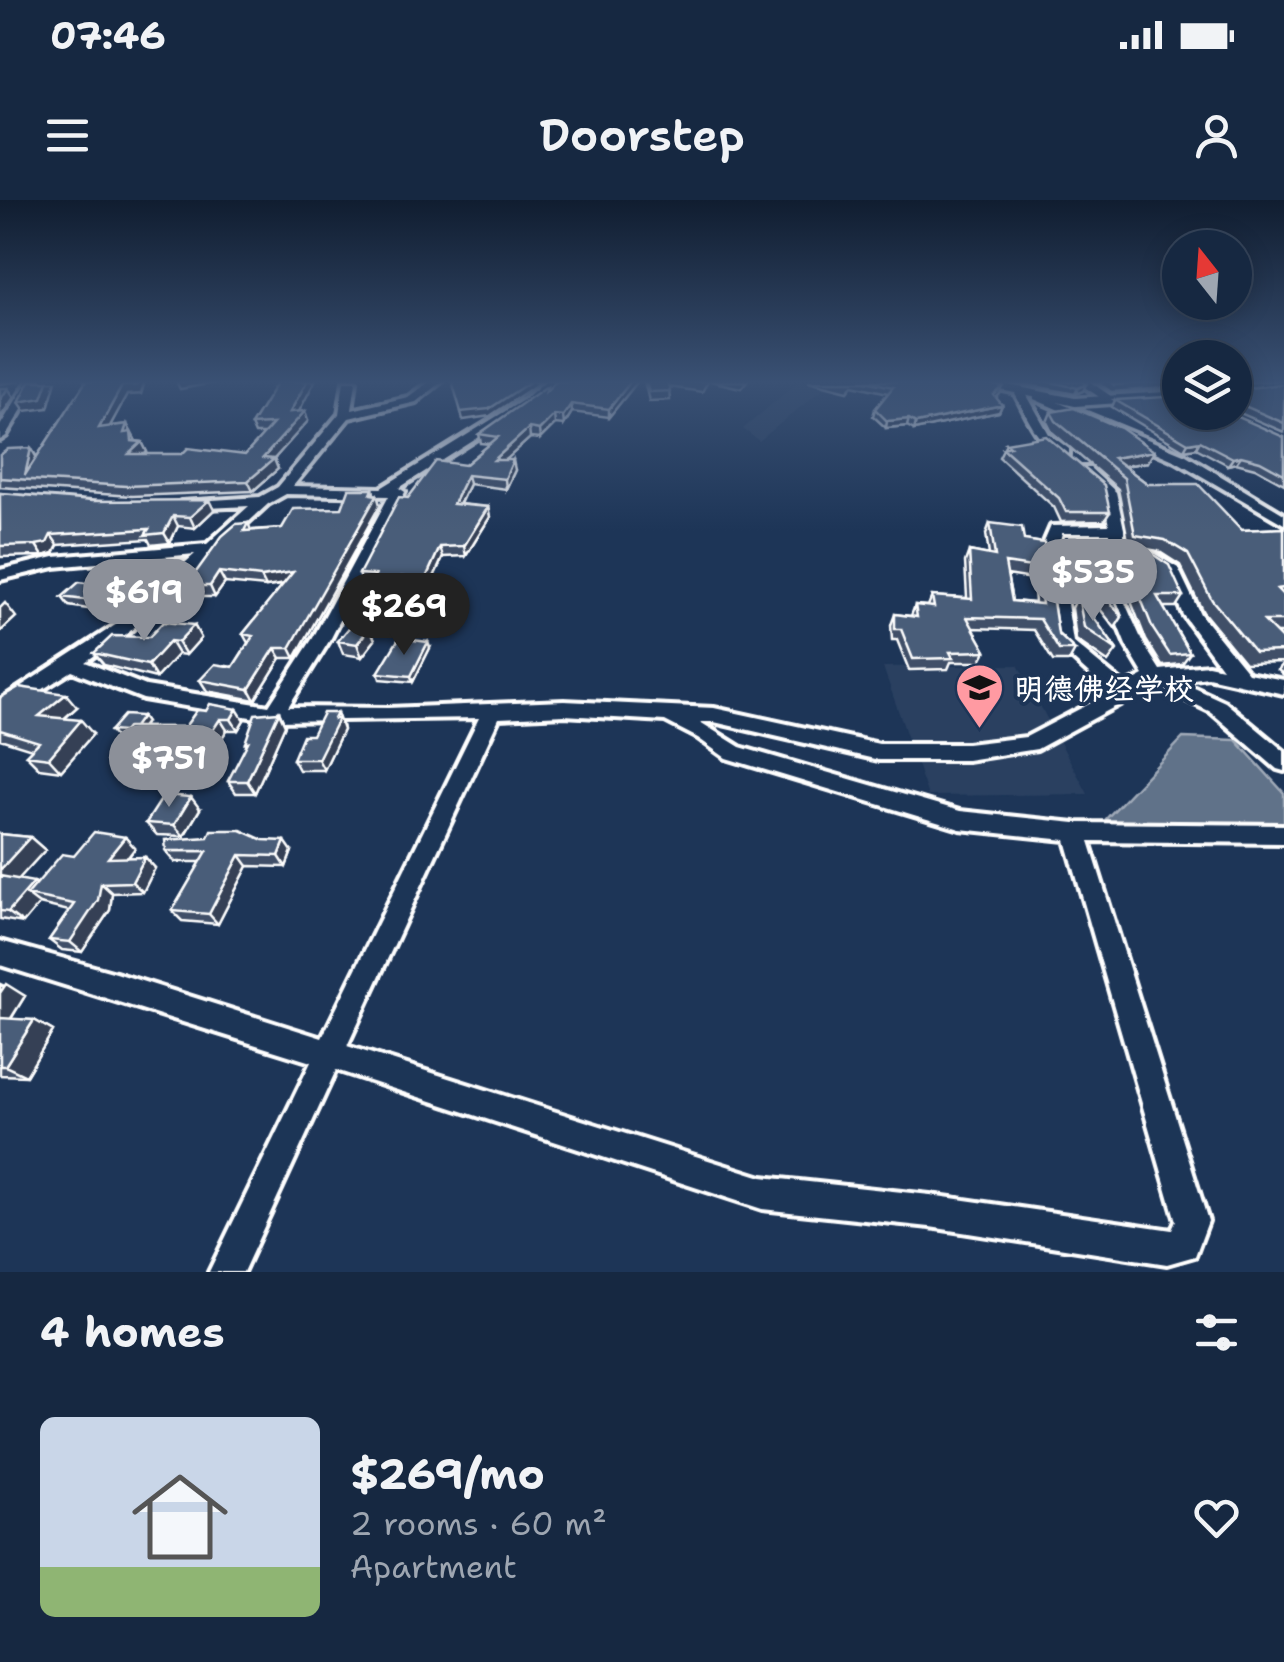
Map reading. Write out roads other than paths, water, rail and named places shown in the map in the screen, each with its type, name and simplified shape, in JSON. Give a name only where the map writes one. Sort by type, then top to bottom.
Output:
[{"type":"street","points":[[0,709],[122,628],[263,501],[283,490],[332,431]]},
{"type":"street","points":[[383,492],[481,431]]},
{"type":"street","points":[[1041,431],[1109,492],[1117,529],[1117,603],[1135,645],[1155,677],[1218,707],[1284,763]]},
{"type":"street","points":[[1118,431],[1181,458],[1284,520]]},
{"type":"street","points":[[274,714],[322,638],[398,492],[283,490]]},
{"type":"street","points":[[176,505],[263,501]]},
{"type":"street","points":[[1117,529],[1056,528],[1050,547],[1065,644],[1123,693]]},
{"type":"street","points":[[0,575],[54,562],[210,548]]},
{"type":"street","points":[[1117,553],[1151,557],[1172,571],[1177,588],[1203,634],[1241,677]]},
{"type":"street","points":[[70,663],[143,692],[274,714],[564,708],[714,715],[879,752],[967,752],[1030,744],[1155,677],[1208,671],[1284,688]]},
{"type":"street","points":[[226,1272],[492,711]]},
{"type":"street","points":[[668,714],[732,753],[960,820],[1075,832],[1284,834]]},
{"type":"street","points":[[0,953],[762,1193],[930,1211],[1167,1248],[1183,1244],[1192,1221],[1075,832]]},
{"type":"place","name":"明德佛经学校","points":[[979,730]]}]
